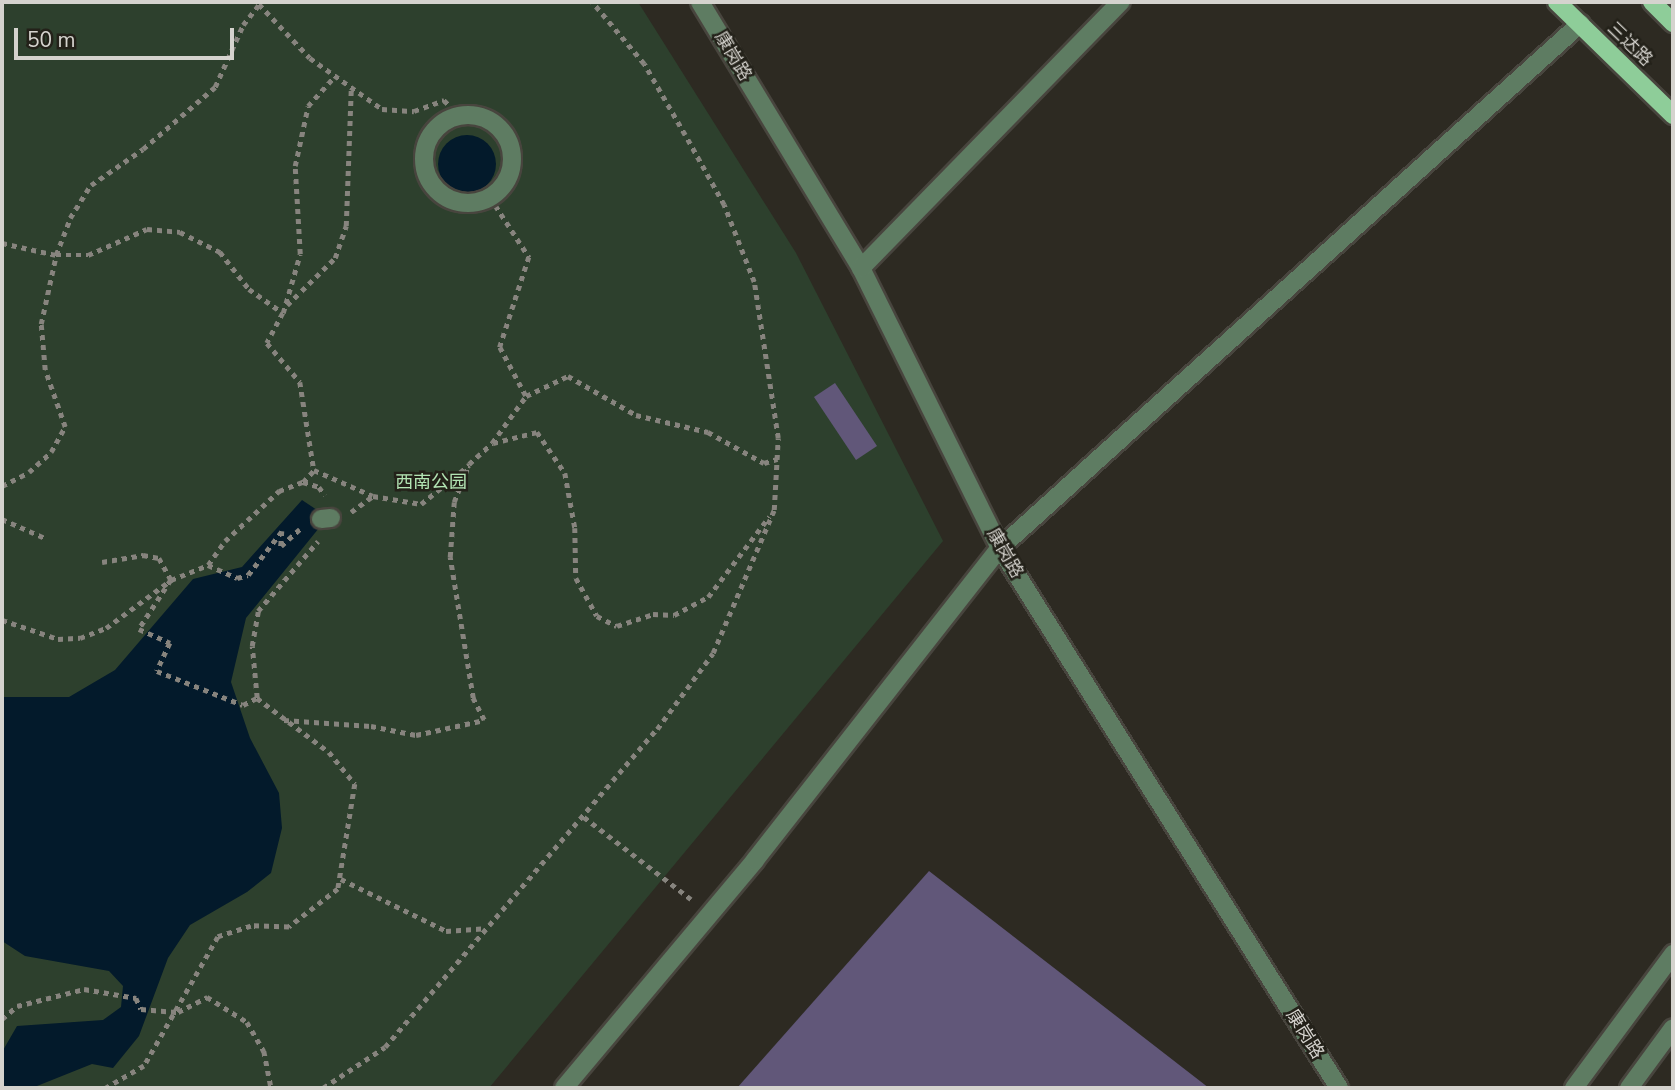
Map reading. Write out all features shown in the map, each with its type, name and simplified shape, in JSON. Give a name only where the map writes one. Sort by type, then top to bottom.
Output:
[{"type":"main road","name":"三达路","points":[[1557,2],[1673,115]]},
{"type":"main road","points":[[1652,2],[1673,23]]},
{"type":"street","name":"康岗路","points":[[699,2],[861,268],[1000,548],[1339,1088]]},
{"type":"street","points":[[861,268],[1121,2]]},
{"type":"street","points":[[564,1088],[710,914],[1000,548],[1580,24]]},
{"type":"street","points":[[460,116],[494,123],[512,152],[504,186],[490,197],[475,203],[444,197],[425,170],[424,152],[431,135],[443,123],[460,116]]},
{"type":"street","points":[[1574,1088],[1673,954]]},
{"type":"street","points":[[1629,1088],[1673,1028]]},
{"type":"path","points":[[323,1088],[386,1047],[584,817],[713,653],[774,510],[778,438],[754,282],[724,205],[644,64],[592,2]]},
{"type":"path","points":[[2,486],[29,472],[51,452],[65,427],[45,370],[41,324],[56,255],[70,218],[91,185],[143,149],[215,87],[243,25],[260,3],[310,58],[382,109],[414,111],[444,100],[460,116]]},
{"type":"path","points":[[283,313],[300,254],[295,166],[309,106],[335,76]]},
{"type":"path","points":[[314,470],[300,383],[267,343],[290,300],[335,258],[346,226],[351,87]]},
{"type":"path","points":[[490,197],[529,257],[500,346],[526,396]]},
{"type":"path","points":[[2,243],[56,255],[88,255],[147,229],[180,232],[220,252],[249,289],[283,313]]},
{"type":"path","points":[[314,470],[373,496],[421,504],[492,443],[526,396],[568,376],[636,415],[708,432],[764,463],[777,459]]},
{"type":"path","points":[[492,443],[537,432],[565,473],[575,528],[576,578],[597,616],[617,626],[653,614],[674,615],[708,597],[774,510]]},
{"type":"path","points":[[283,720],[371,726],[416,735],[484,720],[473,698],[450,557],[454,502],[469,464]]},
{"type":"path","points":[[2,620],[58,639],[80,638],[106,628],[171,580],[208,565],[225,541],[279,491],[303,482],[314,470]]},
{"type":"path","points":[[106,1088],[144,1066],[178,1012],[218,937],[251,926],[289,928],[338,889],[355,784],[329,752],[257,698],[252,646],[258,611],[327,522],[332,506],[319,487],[303,482]]},
{"type":"path","points":[[208,565],[237,578],[248,575],[282,531],[281,546],[311,519],[327,522],[373,496]]},
{"type":"path","points":[[2,519],[45,538]]},
{"type":"path","points":[[102,562],[143,555],[159,558],[171,580]]},
{"type":"path","points":[[171,580],[139,629],[170,643],[157,671],[243,705],[257,698]]},
{"type":"path","points":[[584,817],[710,914]]},
{"type":"path","points":[[341,879],[446,931],[487,928]]},
{"type":"path","points":[[2,1019],[17,1006],[85,989],[136,998],[141,1009],[178,1012],[207,997],[247,1022],[264,1051],[271,1088]]},
{"type":"green space","name":"西南公园","points":[[2,2],[638,2],[796,253],[943,541],[489,1088],[2,1088]]},
{"type":"water","points":[[467,135],[483,140],[491,148],[496,164],[491,180],[483,188],[467,193],[451,188],[443,180],[438,164],[443,148],[451,140]]},
{"type":"water","points":[[302,500],[317,510],[319,528],[246,618],[231,682],[250,738],[279,793],[282,828],[271,873],[247,892],[190,925],[168,958],[139,1036],[113,1068],[92,1064],[32,1088],[2,1088],[2,1052],[17,1026],[103,1020],[121,1007],[123,986],[109,971],[25,956],[2,941],[2,697],[69,697],[115,670],[193,579],[242,567]]},
{"type":"building","points":[[835,383],[877,446],[856,460],[814,397]]},
{"type":"building","points":[[929,871],[1209,1088],[737,1088]]}]
